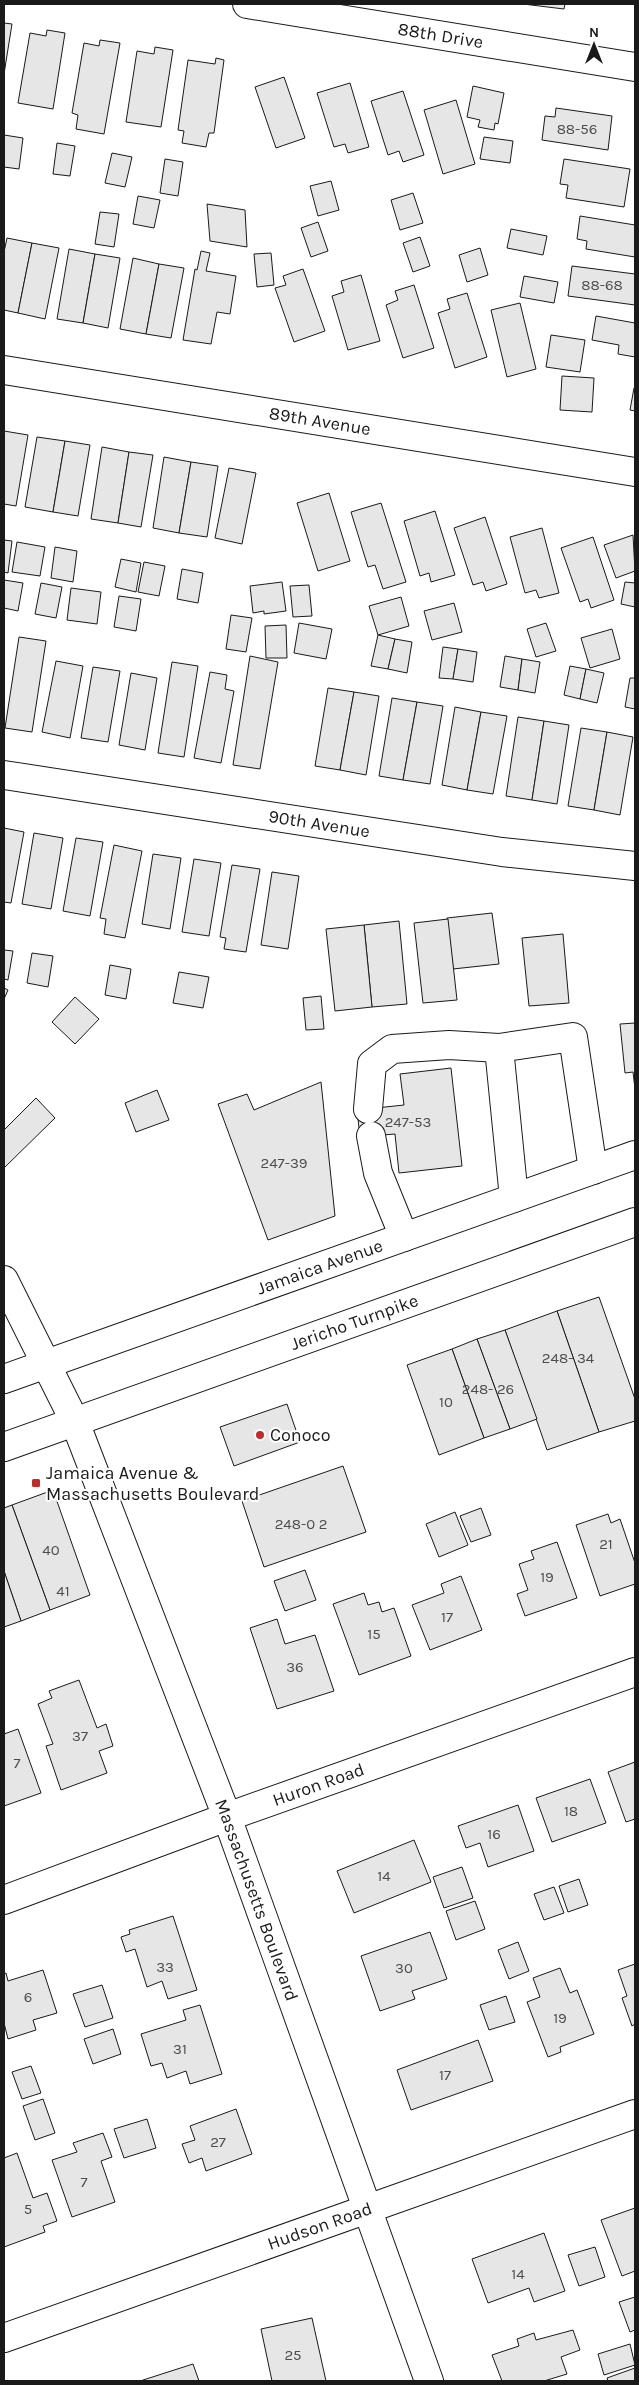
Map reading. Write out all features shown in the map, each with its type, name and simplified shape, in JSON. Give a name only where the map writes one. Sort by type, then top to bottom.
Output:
[{"type":"street","name":"88th Drive","points":[[247,4],[635,67]]},
{"type":"street","name":"89th Avenue","points":[[4,370],[635,472]]},
{"type":"street","name":"90th Avenue","points":[[4,775],[502,852],[635,866]]},
{"type":"street","points":[[368,1109],[372,1064],[392,1049],[449,1045],[499,1048],[573,1037],[593,1170]]},
{"type":"street","points":[[499,1048],[514,1198]]},
{"type":"street","points":[[370,1136],[378,1173],[404,1237]]},
{"type":"street","name":"Jamaica Avenue","points":[[4,1379],[635,1155]]},
{"type":"street","name":"Jericho Turnpike","points":[[75,1422],[635,1222]]},
{"type":"street","name":"Massachusetts Boulevard","points":[[4,1280],[75,1422],[227,1817],[429,2381]]},
{"type":"street","points":[[4,1447],[75,1422]]},
{"type":"street","name":"Huron Road","points":[[4,1900],[227,1817],[635,1672]]},
{"type":"street","name":"Hudson Road","points":[[4,2338],[635,2114]]},
{"type":"building","points":[[523,4],[565,4],[564,9]]},
{"type":"building","points":[[4,23],[12,24],[4,74]]},
{"type":"building","points":[[47,30],[65,33],[53,109],[18,103],[30,33],[46,36]]},
{"type":"building","points":[[100,40],[120,43],[104,134],[76,129],[78,115],[72,113],[84,43],[99,46]]},
{"type":"building","points":[[155,47],[173,50],[161,127],[126,122],[137,51],[154,54]]},
{"type":"building","points":[[216,58],[224,60],[214,133],[209,133],[206,147],[182,143],[184,131],[178,130],[188,60],[215,64]]},
{"type":"building","points":[[284,77],[305,138],[276,148],[255,87]]},
{"type":"building","points":[[350,83],[369,147],[348,153],[345,144],[334,147],[317,93]]},
{"type":"building","points":[[473,86],[504,93],[498,124],[495,123],[494,130],[478,127],[480,120],[467,117]]},
{"type":"building","points":[[403,91],[424,155],[403,162],[399,151],[388,155],[371,101]]},
{"type":"building","points":[[456,100],[475,164],[443,174],[424,110]]},
{"type":"building","points":[[556,108],[612,116],[608,150],[542,140],[545,116],[555,117]]},
{"type":"building","points":[[4,135],[23,138],[19,169],[4,167]]},
{"type":"building","points":[[484,137],[513,141],[510,163],[480,159]]},
{"type":"building","points":[[57,143],[75,146],[70,176],[53,174]]},
{"type":"building","points":[[112,153],[132,157],[125,187],[105,183]]},
{"type":"building","points":[[165,159],[183,162],[178,196],[160,193]]},
{"type":"building","points":[[564,159],[630,169],[624,207],[566,198],[568,185],[560,184]]},
{"type":"building","points":[[331,181],[339,210],[318,216],[310,186]]},
{"type":"building","points":[[413,193],[423,223],[400,230],[391,200]]},
{"type":"building","points":[[138,196],[160,200],[154,228],[133,224]]},
{"type":"building","points":[[207,204],[245,210],[247,247],[210,241]]},
{"type":"building","points":[[100,212],[119,214],[114,247],[95,244]]},
{"type":"building","points":[[580,216],[635,225],[635,257],[586,249],[587,241],[577,239]]},
{"type":"building","points":[[318,222],[328,251],[311,257],[301,228]]},
{"type":"building","points":[[511,229],[547,236],[543,255],[507,248]]},
{"type":"building","points":[[420,237],[430,266],[413,272],[403,243]]},
{"type":"building","points":[[7,238],[32,243],[18,313],[4,310],[4,252]]},
{"type":"building","points":[[32,243],[59,248],[45,319],[18,313]]},
{"type":"building","points":[[480,248],[488,275],[467,282],[459,255]]},
{"type":"building","points":[[69,249],[95,254],[83,323],[57,319]]},
{"type":"building","points":[[201,251],[210,253],[206,271],[236,276],[230,314],[217,312],[211,344],[183,340],[195,269],[197,270]]},
{"type":"building","points":[[271,253],[274,285],[257,287],[254,254]]},
{"type":"building","points":[[95,254],[120,258],[108,328],[83,323]]},
{"type":"building","points":[[133,258],[159,264],[146,334],[120,329]]},
{"type":"building","points":[[159,264],[184,268],[171,338],[146,334]]},
{"type":"building","points":[[572,266],[635,274],[635,305],[568,296]]},
{"type":"building","points":[[303,269],[325,331],[294,342],[275,288],[286,285],[283,276]]},
{"type":"building","points":[[361,275],[380,341],[348,350],[332,296],[344,292],[341,281]]},
{"type":"building","points":[[524,276],[558,282],[554,303],[520,297]]},
{"type":"building","points":[[414,285],[434,348],[403,358],[386,305],[398,300],[395,291]]},
{"type":"building","points":[[467,293],[487,357],[455,368],[438,313],[450,309],[447,299]]},
{"type":"building","points":[[520,303],[536,369],[507,377],[491,310]]},
{"type":"building","points":[[596,316],[635,323],[635,357],[618,354],[619,345],[592,340]]},
{"type":"building","points":[[551,335],[585,340],[580,372],[546,367]]},
{"type":"building","points":[[562,376],[594,378],[592,412],[560,410]]},
{"type":"building","points":[[635,388],[635,411],[630,410]]},
{"type":"building","points":[[4,431],[28,435],[16,506],[4,504]]},
{"type":"building","points":[[37,437],[65,441],[53,512],[25,507]]},
{"type":"building","points":[[65,441],[90,445],[78,516],[53,512]]},
{"type":"building","points":[[102,447],[129,452],[118,523],[91,519]]},
{"type":"building","points":[[129,452],[153,455],[141,527],[118,523]]},
{"type":"building","points":[[164,457],[191,462],[179,533],[153,528]]},
{"type":"building","points":[[191,462],[218,466],[207,537],[179,533]]},
{"type":"building","points":[[229,468],[256,473],[242,544],[215,538]]},
{"type":"building","points":[[329,493],[350,561],[318,571],[297,503]]},
{"type":"building","points":[[381,503],[406,582],[383,589],[375,565],[368,567],[351,512]]},
{"type":"building","points":[[435,511],[455,575],[431,582],[429,573],[420,576],[404,521]]},
{"type":"building","points":[[485,517],[507,584],[486,591],[483,582],[473,585],[454,528]]},
{"type":"building","points":[[542,528],[559,593],[539,598],[536,590],[525,593],[510,537]]},
{"type":"building","points":[[633,535],[635,571],[616,578],[604,545]]},
{"type":"building","points":[[593,537],[614,600],[591,608],[588,599],[580,602],[561,548]]},
{"type":"building","points":[[4,540],[12,541],[8,573],[4,572]]},
{"type":"building","points":[[17,542],[45,547],[40,576],[12,572]]},
{"type":"building","points":[[55,547],[77,551],[73,582],[51,578]]},
{"type":"building","points":[[121,559],[141,563],[136,592],[115,587]]},
{"type":"building","points":[[144,562],[165,566],[159,596],[138,592]]},
{"type":"building","points":[[182,569],[203,573],[198,603],[177,599]]},
{"type":"building","points":[[4,580],[23,583],[18,611],[4,608]]},
{"type":"building","points":[[282,582],[286,611],[264,614],[264,611],[253,613],[250,586]]},
{"type":"building","points":[[625,582],[635,583],[635,607],[621,604]]},
{"type":"building","points":[[41,583],[62,587],[56,618],[35,614]]},
{"type":"building","points":[[309,585],[312,616],[293,617],[290,586]]},
{"type":"building","points":[[71,588],[101,592],[97,624],[67,620]]},
{"type":"building","points":[[119,596],[141,599],[136,631],[114,627]]},
{"type":"building","points":[[401,597],[409,626],[378,635],[369,606]]},
{"type":"building","points":[[454,603],[462,632],[432,640],[424,611]]},
{"type":"building","points":[[231,615],[252,618],[246,652],[226,649]]},
{"type":"building","points":[[299,623],[332,629],[326,659],[294,653]]},
{"type":"building","points":[[546,623],[556,651],[536,657],[527,629]]},
{"type":"building","points":[[286,625],[287,658],[266,658],[265,626]]},
{"type":"building","points":[[612,629],[620,659],[590,668],[581,638]]},
{"type":"building","points":[[378,635],[395,639],[388,669],[371,666]]},
{"type":"building","points":[[19,637],[46,641],[32,732],[5,728]]},
{"type":"building","points":[[395,639],[412,642],[407,673],[388,669]]},
{"type":"building","points":[[443,647],[458,649],[453,679],[439,678]]},
{"type":"building","points":[[458,649],[477,652],[473,682],[453,679]]},
{"type":"building","points":[[250,656],[278,662],[260,769],[233,765]]},
{"type":"building","points":[[505,656],[522,659],[518,690],[500,687]]},
{"type":"building","points":[[522,659],[540,662],[535,693],[518,690]]},
{"type":"building","points":[[56,661],[83,666],[70,738],[42,732]]},
{"type":"building","points":[[172,662],[198,666],[184,757],[158,753]]},
{"type":"building","points":[[570,666],[586,669],[580,699],[564,695]]},
{"type":"building","points":[[93,667],[120,671],[108,742],[81,738]]},
{"type":"building","points":[[586,669],[604,673],[597,703],[580,699]]},
{"type":"building","points":[[210,672],[227,675],[225,689],[234,691],[221,763],[194,758]]},
{"type":"building","points":[[131,673],[157,678],[145,750],[119,745]]},
{"type":"building","points":[[630,678],[635,678],[635,709],[625,707]]},
{"type":"building","points":[[328,688],[354,692],[340,770],[315,766]]},
{"type":"building","points":[[354,692],[379,696],[366,775],[340,770]]},
{"type":"building","points":[[392,698],[417,702],[403,780],[379,776]]},
{"type":"building","points":[[417,702],[443,706],[430,784],[403,780]]},
{"type":"building","points":[[455,707],[481,712],[467,790],[442,785]]},
{"type":"building","points":[[481,712],[507,716],[493,794],[467,790]]},
{"type":"building","points":[[518,717],[544,721],[532,800],[506,796]]},
{"type":"building","points":[[544,721],[569,725],[557,804],[532,800]]},
{"type":"building","points":[[581,728],[607,732],[594,810],[568,806]]},
{"type":"building","points":[[607,732],[633,737],[620,815],[594,810]]},
{"type":"building","points":[[4,828],[24,832],[11,903],[4,902]]},
{"type":"building","points":[[34,833],[63,838],[51,909],[22,904]]},
{"type":"building","points":[[76,838],[103,842],[90,916],[63,911]]},
{"type":"building","points":[[114,845],[142,851],[125,938],[104,934],[106,919],[100,918]]},
{"type":"building","points":[[153,854],[181,858],[170,929],[142,924]]},
{"type":"building","points":[[194,859],[221,863],[209,936],[182,932]]},
{"type":"building","points":[[232,865],[260,869],[246,952],[224,949],[226,938],[220,937]]},
{"type":"building","points":[[272,872],[299,876],[288,949],[261,945]]},
{"type":"building","points":[[492,913],[499,964],[453,969],[447,918]]},
{"type":"building","points":[[448,919],[457,1000],[423,1003],[414,923]]},
{"type":"building","points":[[399,921],[407,1004],[372,1007],[364,925]]},
{"type":"building","points":[[364,925],[372,1007],[335,1011],[326,929]]},
{"type":"building","points":[[563,934],[569,1003],[529,1006],[522,938]]},
{"type":"building","points":[[4,950],[13,951],[8,980],[4,979]]},
{"type":"building","points":[[32,953],[53,956],[48,987],[27,983]]},
{"type":"building","points":[[110,965],[131,969],[126,999],[105,995]]},
{"type":"building","points":[[179,972],[209,977],[203,1008],[173,1003]]},
{"type":"building","points":[[4,988],[8,990],[4,999]]},
{"type":"building","points":[[321,996],[324,1029],[306,1030],[303,998]]},
{"type":"building","points":[[75,997],[99,1019],[75,1044],[52,1022]]},
{"type":"building","points":[[635,1023],[635,1089],[633,1072],[625,1073],[620,1024]]},
{"type":"building","points":[[451,1068],[462,1166],[399,1173],[395,1134],[360,1137],[357,1110],[404,1105],[400,1074]]},
{"type":"building","points":[[321,1082],[335,1216],[268,1240],[218,1104],[247,1094],[254,1110]]},
{"type":"building","points":[[157,1090],[169,1120],[136,1132],[125,1103]]},
{"type":"building","points":[[36,1098],[55,1118],[4,1168],[4,1130]]},
{"type":"building","points":[[599,1297],[635,1399],[635,1421],[599,1432],[557,1311]]},
{"type":"building","points":[[557,1311],[599,1432],[547,1450],[505,1330]]},
{"type":"building","points":[[505,1330],[537,1419],[510,1429],[477,1339]]},
{"type":"building","points":[[477,1339],[510,1429],[484,1438],[452,1349]]},
{"type":"building","points":[[452,1349],[484,1438],[439,1455],[407,1365]]},
{"type":"building","name":"Conoco","points":[[287,1404],[300,1442],[234,1466],[220,1427]]},
{"type":"building","points":[[343,1466],[366,1532],[264,1567],[242,1501]]},
{"type":"building","points":[[53,1490],[90,1595],[50,1610],[12,1505]]},
{"type":"building","points":[[12,1505],[50,1610],[21,1621],[4,1571],[4,1508]]},
{"type":"building","points":[[481,1508],[491,1535],[471,1542],[460,1516]]},
{"type":"building","points":[[455,1512],[468,1545],[439,1557],[426,1524]]},
{"type":"building","points":[[608,1514],[611,1523],[620,1519],[635,1563],[635,1584],[600,1596],[576,1525]]},
{"type":"building","points":[[557,1542],[577,1598],[525,1616],[517,1594],[528,1590],[519,1564],[534,1559],[531,1551]]},
{"type":"building","points":[[305,1570],[316,1600],[285,1611],[274,1581]]},
{"type":"building","points":[[4,1571],[21,1621],[4,1627]]},
{"type":"building","points":[[461,1576],[482,1630],[430,1650],[412,1605],[444,1593],[441,1584]]},
{"type":"building","points":[[364,1593],[368,1605],[379,1602],[382,1612],[394,1608],[411,1656],[359,1675],[333,1604]]},
{"type":"building","points":[[277,1619],[285,1644],[315,1635],[334,1691],[277,1709],[250,1628]]},
{"type":"building","points":[[79,1680],[97,1728],[106,1724],[113,1746],[99,1751],[107,1773],[61,1790],[46,1746],[53,1744],[38,1704],[52,1698],[49,1691]]},
{"type":"building","points":[[18,1729],[41,1793],[4,1806],[4,1734]]},
{"type":"building","points":[[635,1762],[635,1819],[626,1822],[608,1772]]},
{"type":"building","points":[[590,1779],[606,1823],[552,1842],[536,1798]]},
{"type":"building","points":[[518,1805],[534,1851],[488,1867],[480,1843],[466,1848],[458,1826]]},
{"type":"building","points":[[414,1840],[431,1882],[354,1913],[337,1871]]},
{"type":"building","points":[[462,1867],[473,1898],[444,1908],[433,1877]]},
{"type":"building","points":[[579,1879],[588,1905],[568,1912],[559,1886]]},
{"type":"building","points":[[554,1887],[564,1913],[544,1920],[534,1894]]},
{"type":"building","points":[[475,1901],[485,1929],[456,1940],[446,1911]]},
{"type":"building","points":[[173,1916],[197,1990],[168,1999],[162,1981],[147,1987],[135,1949],[126,1952],[121,1937],[130,1934],[129,1930]]},
{"type":"building","points":[[430,1932],[447,1979],[412,1991],[415,1999],[380,2011],[361,1956]]},
{"type":"building","points":[[518,1942],[529,1971],[509,1979],[498,1950]]},
{"type":"building","points":[[635,1964],[635,2024],[632,2026],[622,1998],[627,1996],[618,1970]]},
{"type":"building","points":[[560,1968],[570,1993],[577,1990],[594,2034],[560,2047],[561,2052],[548,2057],[527,2002],[540,1997],[533,1978]]},
{"type":"building","points":[[43,1970],[57,2013],[33,2020],[36,2030],[8,2039],[4,2023],[4,1974],[6,1973],[8,1981]]},
{"type":"building","points":[[102,1985],[113,2018],[85,2027],[73,1994]]},
{"type":"building","points":[[506,1996],[515,2022],[489,2030],[480,2005]]},
{"type":"building","points":[[200,2005],[222,2074],[190,2084],[186,2071],[167,2078],[162,2063],[151,2066],[141,2034],[186,2020],[183,2010]]},
{"type":"building","points":[[113,2029],[121,2054],[93,2064],[84,2039]]},
{"type":"building","points":[[478,2040],[493,2081],[411,2110],[397,2070]]},
{"type":"building","points":[[31,2066],[41,2093],[22,2099],[12,2072]]},
{"type":"building","points":[[43,2099],[55,2133],[35,2140],[23,2106]]},
{"type":"building","points":[[236,2109],[252,2154],[206,2171],[202,2158],[189,2163],[182,2144],[195,2140],[190,2126]]},
{"type":"building","points":[[147,2119],[156,2148],[124,2158],[114,2129]]},
{"type":"building","points":[[103,2133],[112,2157],[101,2161],[115,2202],[72,2217],[52,2160],[77,2152],[73,2143]]},
{"type":"building","points":[[17,2153],[33,2198],[47,2193],[57,2221],[43,2226],[45,2232],[4,2247],[4,2158]]},
{"type":"building","points":[[635,2208],[635,2271],[622,2276],[601,2220]]},
{"type":"building","points":[[544,2233],[565,2291],[534,2302],[529,2288],[488,2303],[472,2259]]},
{"type":"building","points":[[595,2247],[605,2277],[579,2286],[568,2255]]},
{"type":"building","points":[[635,2297],[635,2330],[630,2332],[619,2302]]},
{"type":"building","points":[[312,2318],[326,2381],[272,2381],[261,2329]]},
{"type":"building","points":[[573,2330],[580,2350],[561,2357],[567,2374],[544,2381],[502,2381],[492,2355],[519,2346],[517,2339],[534,2333],[536,2340]]},
{"type":"building","points":[[630,2344],[635,2365],[604,2375],[598,2354]]},
{"type":"building","points":[[193,2364],[199,2381],[140,2381]]},
{"type":"building","points":[[635,2368],[635,2381],[608,2381],[607,2378]]},
{"type":"place","name":"Conoco","points":[[260,1435]]},
{"type":"place","name":"Jamaica Avenue & Massachusetts Boulevard","points":[[36,1483]]}]
